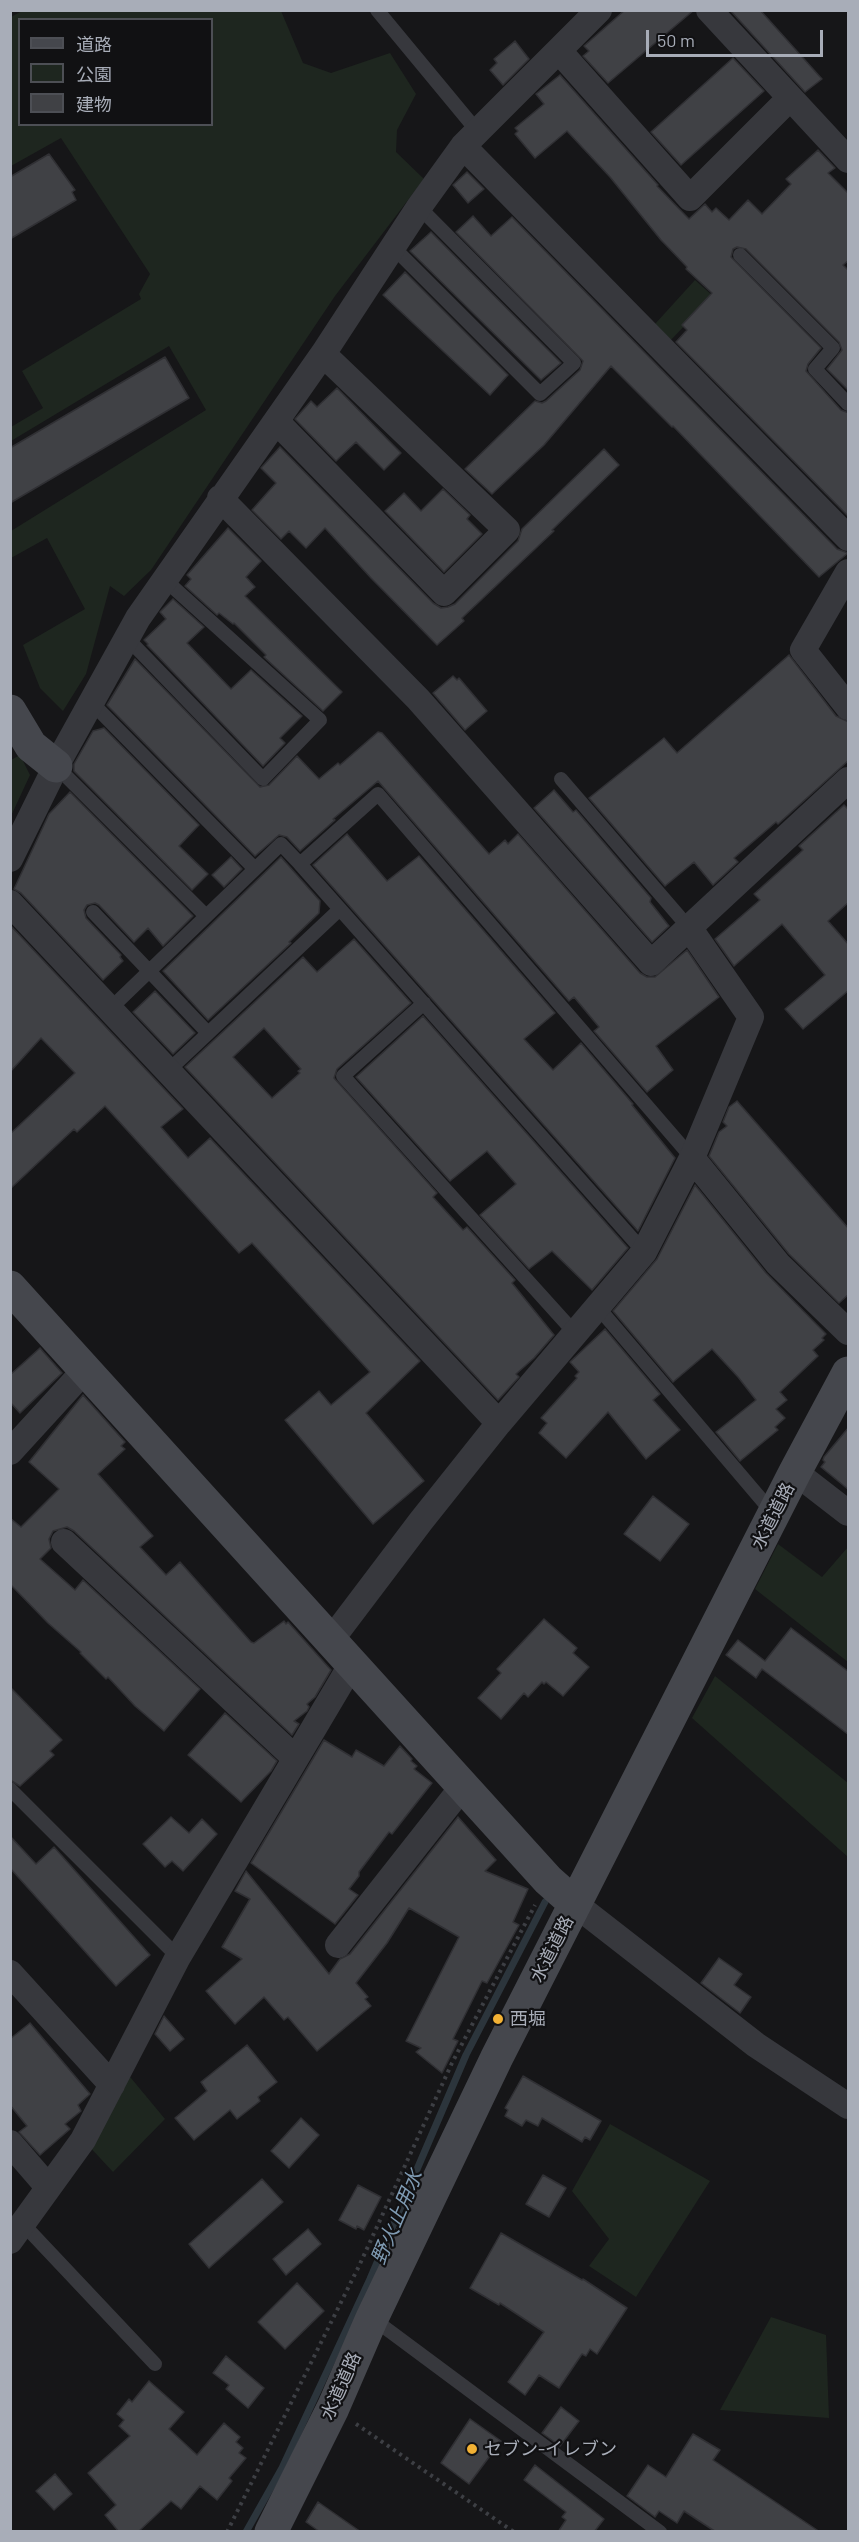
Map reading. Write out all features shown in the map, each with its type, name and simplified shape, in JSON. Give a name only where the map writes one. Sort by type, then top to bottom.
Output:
[{"type":"street","points":[[10,859],[91,702],[164,579],[323,354],[419,207],[470,139],[599,10]]},
{"type":"street","points":[[709,10],[789,99],[849,160]]},
{"type":"street","points":[[560,51],[690,198],[789,99]]},
{"type":"street","points":[[470,139],[849,538]]},
{"type":"street","points":[[276,421],[444,593],[507,530],[323,354]]},
{"type":"street","points":[[220,498],[418,699],[651,963],[849,780]]},
{"type":"street","points":[[848,573],[803,650],[849,706]]},
{"type":"street","points":[[15,729],[31,746],[56,766]]},
{"type":"street","points":[[10,903],[499,1423]]},
{"type":"street","points":[[17,2232],[83,2140],[178,1957],[295,1758],[342,1651],[421,1521],[574,1332],[644,1252],[692,1158],[751,1017],[690,929]]},
{"type":"street","points":[[692,1158],[778,1264],[849,1332]]},
{"type":"street","points":[[10,1287],[548,1880],[575,1904],[756,2045],[849,2106]]},
{"type":"street","points":[[13,1442],[85,1370]]},
{"type":"street","name":"水道道路","points":[[271,2532],[333,2408],[372,2318],[496,2059],[795,1472],[849,1373]]},
{"type":"street","points":[[795,1472],[849,1513]]},
{"type":"street","points":[[64,1542],[295,1758]]},
{"type":"street","points":[[338,1945],[464,1785]]},
{"type":"street","points":[[10,1973],[112,2085]]},
{"type":"street","points":[[10,2144],[48,2187]]},
{"type":"lane","points":[[377,10],[470,139]]},
{"type":"lane","points":[[393,247],[540,394],[574,363],[419,207]]},
{"type":"lane","points":[[740,255],[833,348],[815,369],[849,404]]},
{"type":"lane","points":[[127,638],[263,779],[320,720],[164,579]]},
{"type":"lane","points":[[91,702],[255,869]]},
{"type":"lane","points":[[56,766],[206,916]]},
{"type":"lane","points":[[561,779],[690,929]]},
{"type":"lane","points":[[300,864],[378,794],[692,1158]]},
{"type":"lane","points":[[110,1009],[281,844],[644,1252]]},
{"type":"lane","points":[[169,1070],[340,909]]},
{"type":"lane","points":[[93,912],[208,1033]]},
{"type":"lane","points":[[424,1003],[343,1076],[574,1332]]},
{"type":"lane","points":[[597,1306],[774,1514]]},
{"type":"lane","points":[[10,1789],[178,1957]]},
{"type":"lane","points":[[17,2232],[155,2364]]},
{"type":"lane","points":[[372,2318],[660,2532]]},
{"type":"path","points":[[227,2532],[359,2266],[453,2063],[548,1880]]},
{"type":"path","points":[[333,2408],[514,2532]]},
{"type":"green space","points":[[22,11],[281,11],[303,63],[331,73],[390,53],[416,94],[397,130],[396,152],[424,179],[335,296],[151,570],[124,596],[110,586],[86,674],[63,711],[40,688],[23,645],[85,609],[47,538],[11,558],[11,531],[206,410],[169,346],[11,441],[11,427],[43,408],[22,371],[141,299],[139,294],[150,274],[61,138],[11,166],[11,17]]},
{"type":"green space","points":[[695,280],[713,296],[669,342],[655,324]]},
{"type":"green space","points":[[20,755],[30,775],[11,816],[11,760]]},
{"type":"green space","points":[[778,1544],[822,1577],[848,1547],[848,1662],[755,1589]]},
{"type":"green space","points":[[715,1676],[848,1783],[848,1857],[692,1718]]},
{"type":"green space","points":[[126,2072],[165,2119],[113,2172],[87,2144]]},
{"type":"green space","points":[[610,2124],[710,2181],[636,2297],[589,2266],[609,2239],[572,2191]]},
{"type":"green space","points":[[771,2317],[826,2335],[829,2418],[720,2410]]},
{"type":"building","points":[[625,10],[694,10],[608,83],[583,56],[589,51],[584,46]]},
{"type":"building","points":[[730,10],[760,10],[822,79],[805,92]]},
{"type":"building","points":[[515,41],[529,59],[503,85],[490,70],[497,63],[494,59]]},
{"type":"building","points":[[733,58],[764,91],[681,165],[651,132]]},
{"type":"building","points":[[560,75],[657,186],[689,219],[705,204],[712,212],[716,208],[729,220],[748,200],[762,214],[791,184],[786,179],[818,150],[835,168],[828,173],[849,194],[849,260],[843,265],[849,271],[849,391],[827,369],[842,350],[839,342],[746,249],[737,247],[733,249],[731,257],[821,348],[808,364],[806,371],[841,410],[849,413],[849,517],[676,342],[687,330],[682,325],[712,293],[686,269],[687,267],[661,240],[610,177],[567,131],[535,158],[515,134],[518,131],[515,128],[544,104],[536,94]]},
{"type":"building","points":[[49,154],[75,190],[72,192],[76,200],[10,239],[10,177]]},
{"type":"building","points":[[467,172],[484,189],[468,203],[453,185]]},
{"type":"building","points":[[473,216],[491,236],[512,217],[837,549],[848,553],[819,577],[673,426],[611,366],[544,445],[492,494],[465,469],[535,401],[542,403],[546,401],[580,370],[583,361],[456,232]]},
{"type":"building","points":[[431,232],[561,363],[541,380],[410,251]]},
{"type":"building","points":[[405,272],[508,375],[490,395],[383,295]]},
{"type":"building","points":[[165,357],[189,398],[10,503],[10,448]]},
{"type":"building","points":[[337,388],[401,453],[384,470],[356,442],[336,461],[295,419],[311,401],[317,407]]},
{"type":"building","points":[[280,447],[433,603],[441,608],[455,604],[518,541],[522,529],[604,449],[619,465],[552,530],[554,531],[462,618],[464,621],[437,645],[325,528],[306,548],[289,531],[281,539],[252,510],[276,483],[261,468]]},
{"type":"building","points":[[443,489],[470,515],[467,519],[482,534],[444,572],[385,511],[404,493],[421,511]]},
{"type":"building","points":[[228,528],[261,561],[246,577],[255,587],[245,596],[342,692],[323,711],[264,657],[266,655],[234,623],[219,613],[217,615],[185,586],[191,579],[187,575]]},
{"type":"building","points":[[173,599],[204,627],[187,643],[231,689],[251,670],[302,716],[280,738],[285,743],[263,766],[144,640],[166,619],[160,612]]},
{"type":"building","points":[[789,655],[836,716],[849,722],[849,760],[778,824],[776,822],[734,858],[738,862],[713,885],[694,862],[665,886],[589,798],[664,738],[677,753]]},
{"type":"building","points":[[135,659],[260,787],[269,785],[297,756],[319,779],[338,763],[340,765],[378,732],[382,733],[489,854],[505,840],[508,844],[518,834],[640,973],[647,977],[655,977],[687,950],[719,997],[656,1046],[673,1070],[647,1092],[594,1031],[599,1027],[574,997],[569,1001],[378,781],[300,851],[287,837],[279,835],[255,856],[107,705]]},
{"type":"building","points":[[453,676],[457,680],[459,678],[487,711],[465,730],[433,693]]},
{"type":"building","points":[[104,728],[199,825],[179,846],[208,874],[192,890],[74,771],[74,764],[93,731]]},
{"type":"building","points":[[554,790],[573,812],[576,810],[651,898],[650,902],[669,926],[652,942],[534,808]]},
{"type":"building","points":[[70,792],[193,916],[163,946],[148,928],[134,942],[99,905],[95,903],[87,905],[84,910],[86,918],[121,955],[123,961],[103,980],[21,893],[14,889],[49,814]]},
{"type":"building","points":[[844,805],[849,810],[849,902],[828,921],[849,945],[849,990],[803,1029],[785,1009],[825,975],[782,924],[734,966],[715,939],[760,900],[754,894],[803,850],[799,846]]},
{"type":"building","points":[[347,834],[387,881],[419,856],[555,1013],[524,1039],[553,1070],[581,1043],[675,1158],[638,1231],[313,865]]},
{"type":"building","points":[[231,857],[242,869],[224,887],[212,875]]},
{"type":"building","points":[[281,857],[320,901],[319,913],[289,942],[291,943],[208,1020],[163,971]]},
{"type":"building","points":[[10,925],[183,1109],[161,1127],[188,1158],[210,1138],[420,1361],[366,1413],[424,1481],[373,1524],[285,1420],[319,1391],[331,1405],[370,1372],[252,1243],[239,1253],[105,1106],[77,1132],[74,1129],[10,1189],[10,1134],[75,1073],[41,1038],[10,1072]]},
{"type":"building","points":[[354,939],[411,1003],[337,1069],[334,1078],[437,1193],[433,1197],[463,1230],[467,1227],[515,1280],[512,1283],[554,1335],[516,1374],[519,1377],[498,1400],[185,1067],[303,957],[317,972]],"holes":[[[264,1028],[301,1069],[298,1071],[300,1073],[272,1098],[233,1057]]]},
{"type":"building","points":[[155,991],[195,1033],[173,1054],[133,1012]]},
{"type":"building","points":[[423,1016],[628,1248],[592,1290],[552,1251],[529,1269],[480,1215],[516,1184],[487,1151],[450,1181],[356,1077]]},
{"type":"building","points":[[737,1101],[849,1229],[849,1294],[839,1303],[789,1254],[709,1156],[719,1132],[727,1126],[723,1122],[729,1107]]},
{"type":"building","points":[[695,1185],[766,1273],[826,1334],[822,1338],[824,1340],[813,1350],[818,1356],[780,1392],[787,1400],[776,1409],[785,1418],[775,1427],[778,1430],[740,1461],[716,1432],[756,1400],[738,1377],[712,1349],[673,1382],[613,1311],[657,1259]]},
{"type":"building","points":[[605,1329],[660,1394],[653,1400],[680,1430],[646,1459],[608,1412],[566,1458],[539,1433],[547,1423],[541,1418],[577,1378],[575,1376],[579,1372],[570,1362]]},
{"type":"building","points":[[40,1348],[62,1373],[20,1413],[10,1402],[10,1375]]},
{"type":"building","points":[[83,1395],[125,1442],[121,1446],[125,1449],[98,1474],[153,1536],[140,1547],[166,1575],[180,1562],[251,1642],[254,1643],[284,1621],[286,1624],[288,1622],[331,1670],[315,1697],[307,1704],[309,1707],[307,1711],[294,1721],[299,1724],[292,1735],[74,1531],[67,1527],[53,1531],[49,1539],[51,1548],[40,1559],[75,1590],[83,1580],[200,1689],[164,1731],[135,1706],[108,1677],[106,1679],[10,1584],[10,1518],[21,1527],[59,1489],[29,1462]]},
{"type":"building","points":[[849,1427],[849,1490],[821,1467],[825,1462],[824,1457]]},
{"type":"building","points":[[653,1496],[689,1524],[660,1561],[624,1534]]},
{"type":"building","points":[[544,1619],[577,1648],[573,1653],[589,1667],[563,1696],[546,1682],[544,1684],[542,1682],[528,1697],[524,1693],[501,1719],[478,1698],[501,1673],[497,1669]]},
{"type":"building","points":[[791,1628],[849,1672],[849,1735],[762,1669],[756,1678],[726,1655],[738,1640],[765,1661]]},
{"type":"building","points":[[10,1687],[62,1740],[50,1751],[54,1755],[20,1786],[10,1780]]},
{"type":"building","points":[[225,1713],[277,1761],[271,1771],[241,1802],[188,1755]]},
{"type":"building","points":[[324,1740],[352,1757],[356,1750],[384,1766],[400,1746],[417,1766],[414,1769],[432,1783],[392,1834],[389,1832],[359,1872],[359,1876],[349,1889],[358,1895],[335,1924],[251,1863]]},
{"type":"building","points":[[171,1817],[189,1833],[202,1819],[217,1834],[183,1871],[172,1861],[165,1867],[143,1844]]},
{"type":"building","points":[[458,1817],[496,1860],[485,1871],[528,1889],[513,1922],[519,1925],[487,1983],[482,1981],[453,2039],[458,2041],[442,2073],[416,2052],[421,2048],[406,2041],[459,1937],[409,1908],[387,1943],[356,1983],[368,1997],[365,1999],[371,2006],[317,2051],[288,2017],[284,2020],[264,1997],[235,2024],[206,1991],[242,1959],[222,1947],[250,1899],[235,1891],[246,1871],[329,1974],[340,1959],[350,1954]]},
{"type":"building","points":[[10,1836],[36,1864],[54,1847],[150,1955],[116,1986],[10,1868]]},
{"type":"building","points":[[719,1958],[742,1974],[734,1985],[751,1997],[740,2013],[701,1983]]},
{"type":"building","points":[[164,2016],[184,2039],[170,2051],[155,2034]]},
{"type":"building","points":[[30,2023],[90,2094],[78,2105],[81,2111],[65,2124],[70,2129],[40,2155],[19,2132],[27,2126],[10,2105],[10,2039]]},
{"type":"building","points":[[247,2045],[277,2082],[258,2097],[260,2101],[237,2119],[230,2110],[194,2140],[175,2118],[207,2091],[201,2082]]},
{"type":"building","points":[[523,2076],[601,2121],[590,2140],[585,2137],[582,2142],[542,2118],[538,2126],[526,2120],[522,2126],[505,2116],[508,2110],[505,2108]]},
{"type":"building","points":[[301,2118],[319,2135],[289,2168],[271,2151]]},
{"type":"building","points":[[543,2175],[566,2188],[549,2217],[526,2204]]},
{"type":"building","points":[[262,2179],[283,2202],[209,2268],[189,2244]]},
{"type":"building","points":[[358,2185],[381,2197],[364,2230],[357,2226],[356,2229],[339,2220]]},
{"type":"building","points":[[308,2229],[321,2244],[286,2275],[273,2259]]},
{"type":"building","points":[[501,2233],[583,2279],[627,2308],[597,2354],[590,2349],[586,2356],[582,2354],[559,2388],[539,2375],[525,2395],[508,2382],[544,2332],[500,2303],[499,2305],[470,2288]]},
{"type":"building","points":[[297,2283],[324,2311],[285,2349],[258,2322]]},
{"type":"building","points":[[226,2356],[264,2388],[248,2408],[226,2389],[229,2385],[213,2373]]},
{"type":"building","points":[[149,2381],[184,2412],[169,2429],[197,2455],[224,2423],[240,2437],[236,2442],[243,2448],[239,2453],[246,2458],[229,2478],[232,2481],[217,2500],[200,2486],[181,2509],[171,2501],[138,2532],[119,2532],[105,2515],[116,2505],[88,2473],[130,2436],[119,2426],[124,2420],[117,2414],[129,2399],[132,2402]]},
{"type":"building","points":[[561,2407],[579,2421],[560,2446],[542,2433]]},
{"type":"building","name":"セブン-イレブン","points":[[470,2419],[501,2441],[469,2484],[441,2463]]},
{"type":"building","points":[[693,2434],[720,2450],[713,2460],[820,2532],[716,2532],[684,2511],[677,2523],[659,2511],[655,2517],[627,2496],[648,2465],[666,2477]]},
{"type":"building","points":[[535,2465],[604,2519],[594,2532],[558,2532],[566,2520],[562,2517],[566,2512],[524,2480]]},
{"type":"building","points":[[55,2474],[72,2494],[54,2510],[36,2491]]},
{"type":"building","points":[[318,2502],[361,2532],[320,2532],[306,2522]]},
{"type":"waterway","name":"野火止用水","points":[[246,2532],[282,2468],[370,2279],[466,2055],[545,1902]]},
{"type":"place","name":"西堀","points":[[498,2019]]},
{"type":"place","name":"セブン-イレブン","points":[[472,2449]]}]
